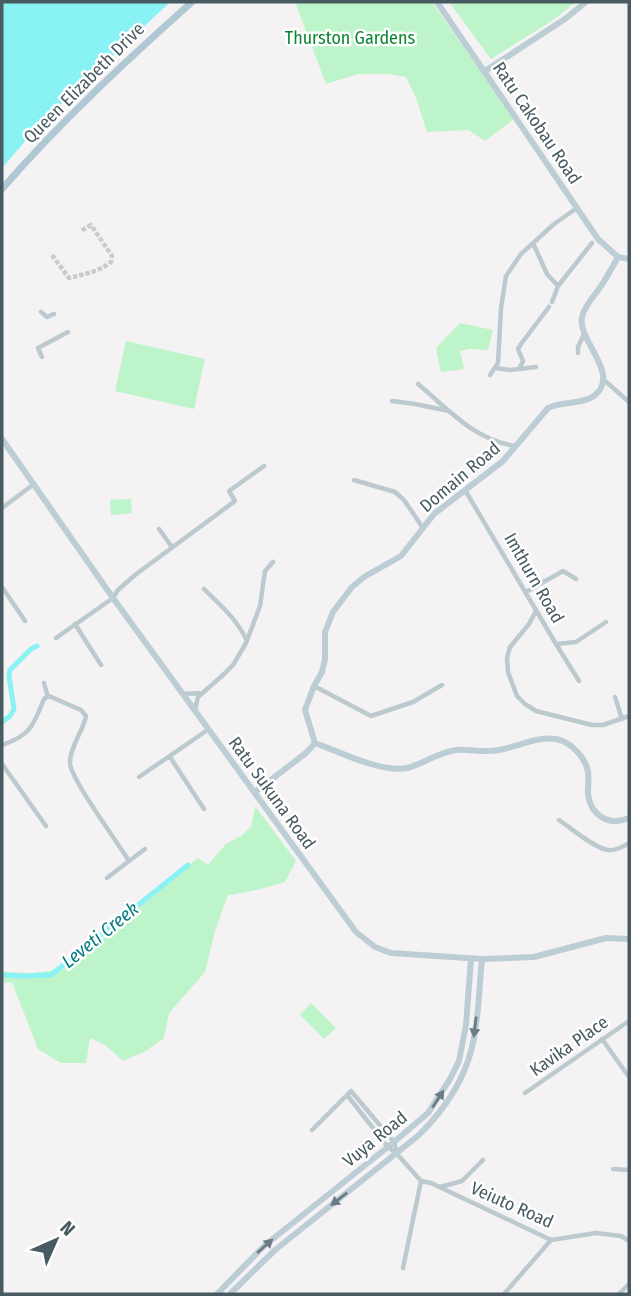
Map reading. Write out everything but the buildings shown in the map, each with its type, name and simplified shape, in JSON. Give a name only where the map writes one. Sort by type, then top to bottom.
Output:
[{"type":"main road","name":"Queen Elizabeth Drive","points":[[2,189],[55,130],[192,2]]},
{"type":"main road","name":"Ratu Cakobau Road","points":[[437,2],[598,239],[618,257]]},
{"type":"main road","points":[[485,71],[565,19],[586,2]]},
{"type":"main road","points":[[603,379],[598,358],[584,333],[581,318],[618,257],[629,259]]},
{"type":"main road","name":"Domain Road","points":[[315,743],[305,709],[322,672],[325,632],[333,612],[352,587],[401,556],[434,514],[503,461],[548,408],[556,404],[583,401],[595,395],[601,388],[603,379]]},
{"type":"main road","name":"Ratu Sukuna Road","points":[[2,439],[113,598],[363,939],[391,953],[471,959],[534,957],[606,938],[629,939]]},
{"type":"main road","points":[[255,792],[306,754],[315,743],[379,766],[396,769],[418,765],[455,750],[488,752],[530,741],[558,739],[577,752],[584,761],[588,771],[591,806],[599,816],[618,822],[629,818]]},
{"type":"main road","name":"Vuya Road","points":[[217,1294],[264,1246],[428,1113],[459,1061],[466,1025],[471,959]]},
{"type":"main road","name":"Vuya Road","points":[[230,1294],[275,1250],[397,1154],[435,1120],[462,1077],[472,1046],[482,959]]},
{"type":"street","points":[[490,375],[498,363],[506,276],[521,254],[554,224],[577,208]]},
{"type":"street","points":[[533,243],[547,274],[558,286]]},
{"type":"street","points":[[519,369],[523,361],[519,349],[521,344],[551,304],[558,286],[592,243]]},
{"type":"street","points":[[41,312],[47,317],[54,314]]},
{"type":"street","points":[[42,356],[38,348],[68,332]]},
{"type":"street","points":[[578,353],[584,333]]},
{"type":"street","points":[[496,368],[536,368]]},
{"type":"street","points":[[603,379],[629,402]]},
{"type":"street","points":[[418,384],[473,431],[517,446]]},
{"type":"street","points":[[391,401],[450,411]]},
{"type":"street","points":[[56,638],[113,598],[135,575],[235,501],[229,491],[264,466]]},
{"type":"street","points":[[354,480],[395,492],[404,500],[423,528]]},
{"type":"street","points":[[2,509],[34,484]]},
{"type":"street","name":"Imthurn Road","points":[[465,489],[579,681]]},
{"type":"street","points":[[159,529],[172,547]]},
{"type":"street","points":[[195,710],[198,697],[233,665],[244,648],[260,606],[265,571],[273,562]]},
{"type":"street","points":[[526,592],[563,572],[576,579]]},
{"type":"street","points":[[2,587],[25,621]]},
{"type":"street","points":[[204,589],[232,616],[246,640]]},
{"type":"street","points":[[536,610],[529,624],[510,647],[507,659],[508,672],[517,696],[536,711],[592,725],[603,725],[629,716]]},
{"type":"street","points":[[556,644],[576,642],[606,622]]},
{"type":"street","points":[[75,624],[101,666]]},
{"type":"street","points":[[44,682],[47,697]]},
{"type":"street","points":[[314,686],[371,716],[412,702],[442,685]]},
{"type":"street","points":[[183,694],[202,692]]},
{"type":"street","points":[[2,746],[18,740],[33,726],[47,697],[81,710],[86,716],[69,765],[77,782],[129,861]]},
{"type":"street","points":[[615,697],[622,719]]},
{"type":"street","points":[[139,778],[209,729]]},
{"type":"street","points":[[170,757],[204,809]]},
{"type":"street","points":[[2,764],[46,826]]},
{"type":"street","points":[[559,820],[607,850],[616,850],[629,843]]},
{"type":"street","points":[[107,878],[145,849]]},
{"type":"street","name":"Kavika Place","points":[[525,1093],[629,1021]]},
{"type":"street","points":[[602,1039],[629,1077]]},
{"type":"street","points":[[312,1130],[349,1093],[421,1181],[402,1268]]},
{"type":"street","points":[[440,1187],[462,1181],[482,1160]]},
{"type":"street","points":[[613,1169],[629,1170]]},
{"type":"street","name":"Veiuto Road","points":[[421,1181],[432,1183],[551,1240],[596,1233],[621,1236],[629,1241]]},
{"type":"street","points":[[505,1293],[551,1240]]},
{"type":"street","points":[[619,1294],[629,1284]]},
{"type":"street","points":[[505,1293],[513,1294]]},
{"type":"green space","name":"Thurston Gardens","points":[[295,2],[432,2],[514,119],[485,141],[469,130],[427,132],[406,77],[358,74],[326,84]]},
{"type":"green space","points":[[449,2],[576,2],[553,20],[491,59]]},
{"type":"green space","points":[[460,323],[493,330],[488,350],[460,351],[464,369],[441,372],[436,348]]},
{"type":"green space","points":[[126,341],[205,359],[194,409],[115,391]]},
{"type":"green space","points":[[131,499],[132,513],[111,515],[110,500]]},
{"type":"green space","points":[[255,806],[296,861],[285,882],[228,895],[215,931],[205,972],[169,1013],[164,1038],[144,1052],[123,1061],[105,1045],[90,1038],[86,1063],[61,1063],[38,1049],[12,982],[2,983],[2,972],[32,973],[64,969],[198,858],[208,865],[226,844],[251,827]]},
{"type":"green space","points":[[311,1003],[336,1028],[324,1039],[300,1015]]},
{"type":"water","points":[[2,2],[168,4],[40,124],[2,168]]},
{"type":"waterway","points":[[2,722],[14,709],[10,670],[37,646]]},
{"type":"waterway","name":"Leveti Creek","points":[[2,975],[51,975],[188,865]]},
{"type":"tunnel","points":[[52,255],[69,278],[96,270],[111,262],[112,256],[91,225],[81,231]]}]
